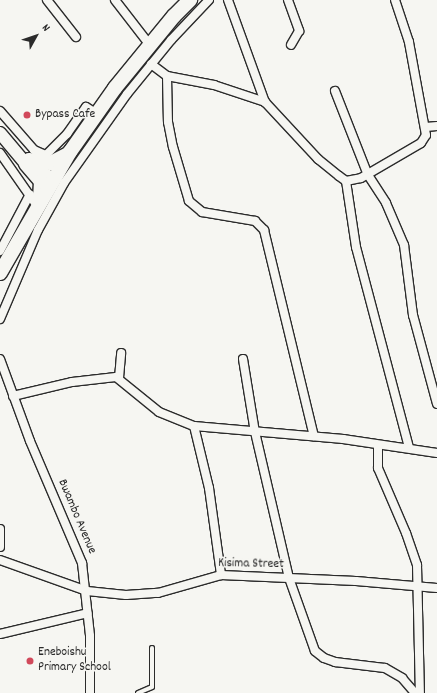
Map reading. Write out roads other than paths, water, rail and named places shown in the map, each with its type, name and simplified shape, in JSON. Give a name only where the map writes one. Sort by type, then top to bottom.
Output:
[{"type":"highway","points":[[36,201],[55,176],[97,114],[150,44],[190,0]]},
{"type":"highway","points":[[28,162],[51,163],[70,152]]},
{"type":"highway","points":[[0,273],[36,201],[42,193],[41,180],[28,162]]},
{"type":"main road","points":[[1,134],[28,162],[55,176]]},
{"type":"street","points":[[47,0],[76,37]]},
{"type":"street","points":[[116,0],[150,44]]},
{"type":"street","points":[[0,319],[38,230],[64,183],[99,131],[151,64],[209,0]]},
{"type":"street","points":[[228,0],[265,102],[318,159],[346,181],[356,247],[409,448]]},
{"type":"street","points":[[288,0],[299,31],[291,45]]},
{"type":"street","points":[[346,181],[368,175],[422,143],[426,127],[409,42],[396,0]]},
{"type":"street","points":[[151,64],[167,76],[228,89],[265,102]]},
{"type":"street","points":[[167,76],[172,141],[189,201],[202,212],[255,221],[264,230],[314,436]]},
{"type":"street","points":[[335,91],[368,175],[386,203],[404,245],[413,315],[437,404]]},
{"type":"street","points":[[0,111],[34,150],[46,155],[67,134],[86,107],[97,114]]},
{"type":"street","points":[[426,127],[437,126]]},
{"type":"street","points":[[0,153],[36,201],[0,251]]},
{"type":"street","points":[[119,378],[121,353]]},
{"type":"street","name":"Bwambo Avenue","points":[[0,359],[30,441],[74,540],[82,563],[87,591],[90,693]]},
{"type":"street","points":[[243,359],[255,432],[289,578],[319,655],[334,662],[385,668],[402,678],[415,693]]},
{"type":"street","points":[[13,396],[98,377],[119,378],[160,412],[194,426],[314,436],[437,453]]},
{"type":"street","points":[[194,426],[209,488],[221,575]]},
{"type":"street","points":[[378,445],[378,468],[413,551],[417,587],[420,693]]},
{"type":"street","points":[[0,529],[0,547]]},
{"type":"street","name":"Kisima Street","points":[[0,560],[87,591],[126,595],[158,593],[221,575],[356,581],[437,588]]},
{"type":"street","points":[[0,634],[88,613]]},
{"type":"lane","points":[[138,693],[152,687],[152,648]]},
{"type":"place","name":"Bypass Cafe","points":[[27,115]]},
{"type":"place","name":"Eneboishu Primary School","points":[[30,661]]}]
